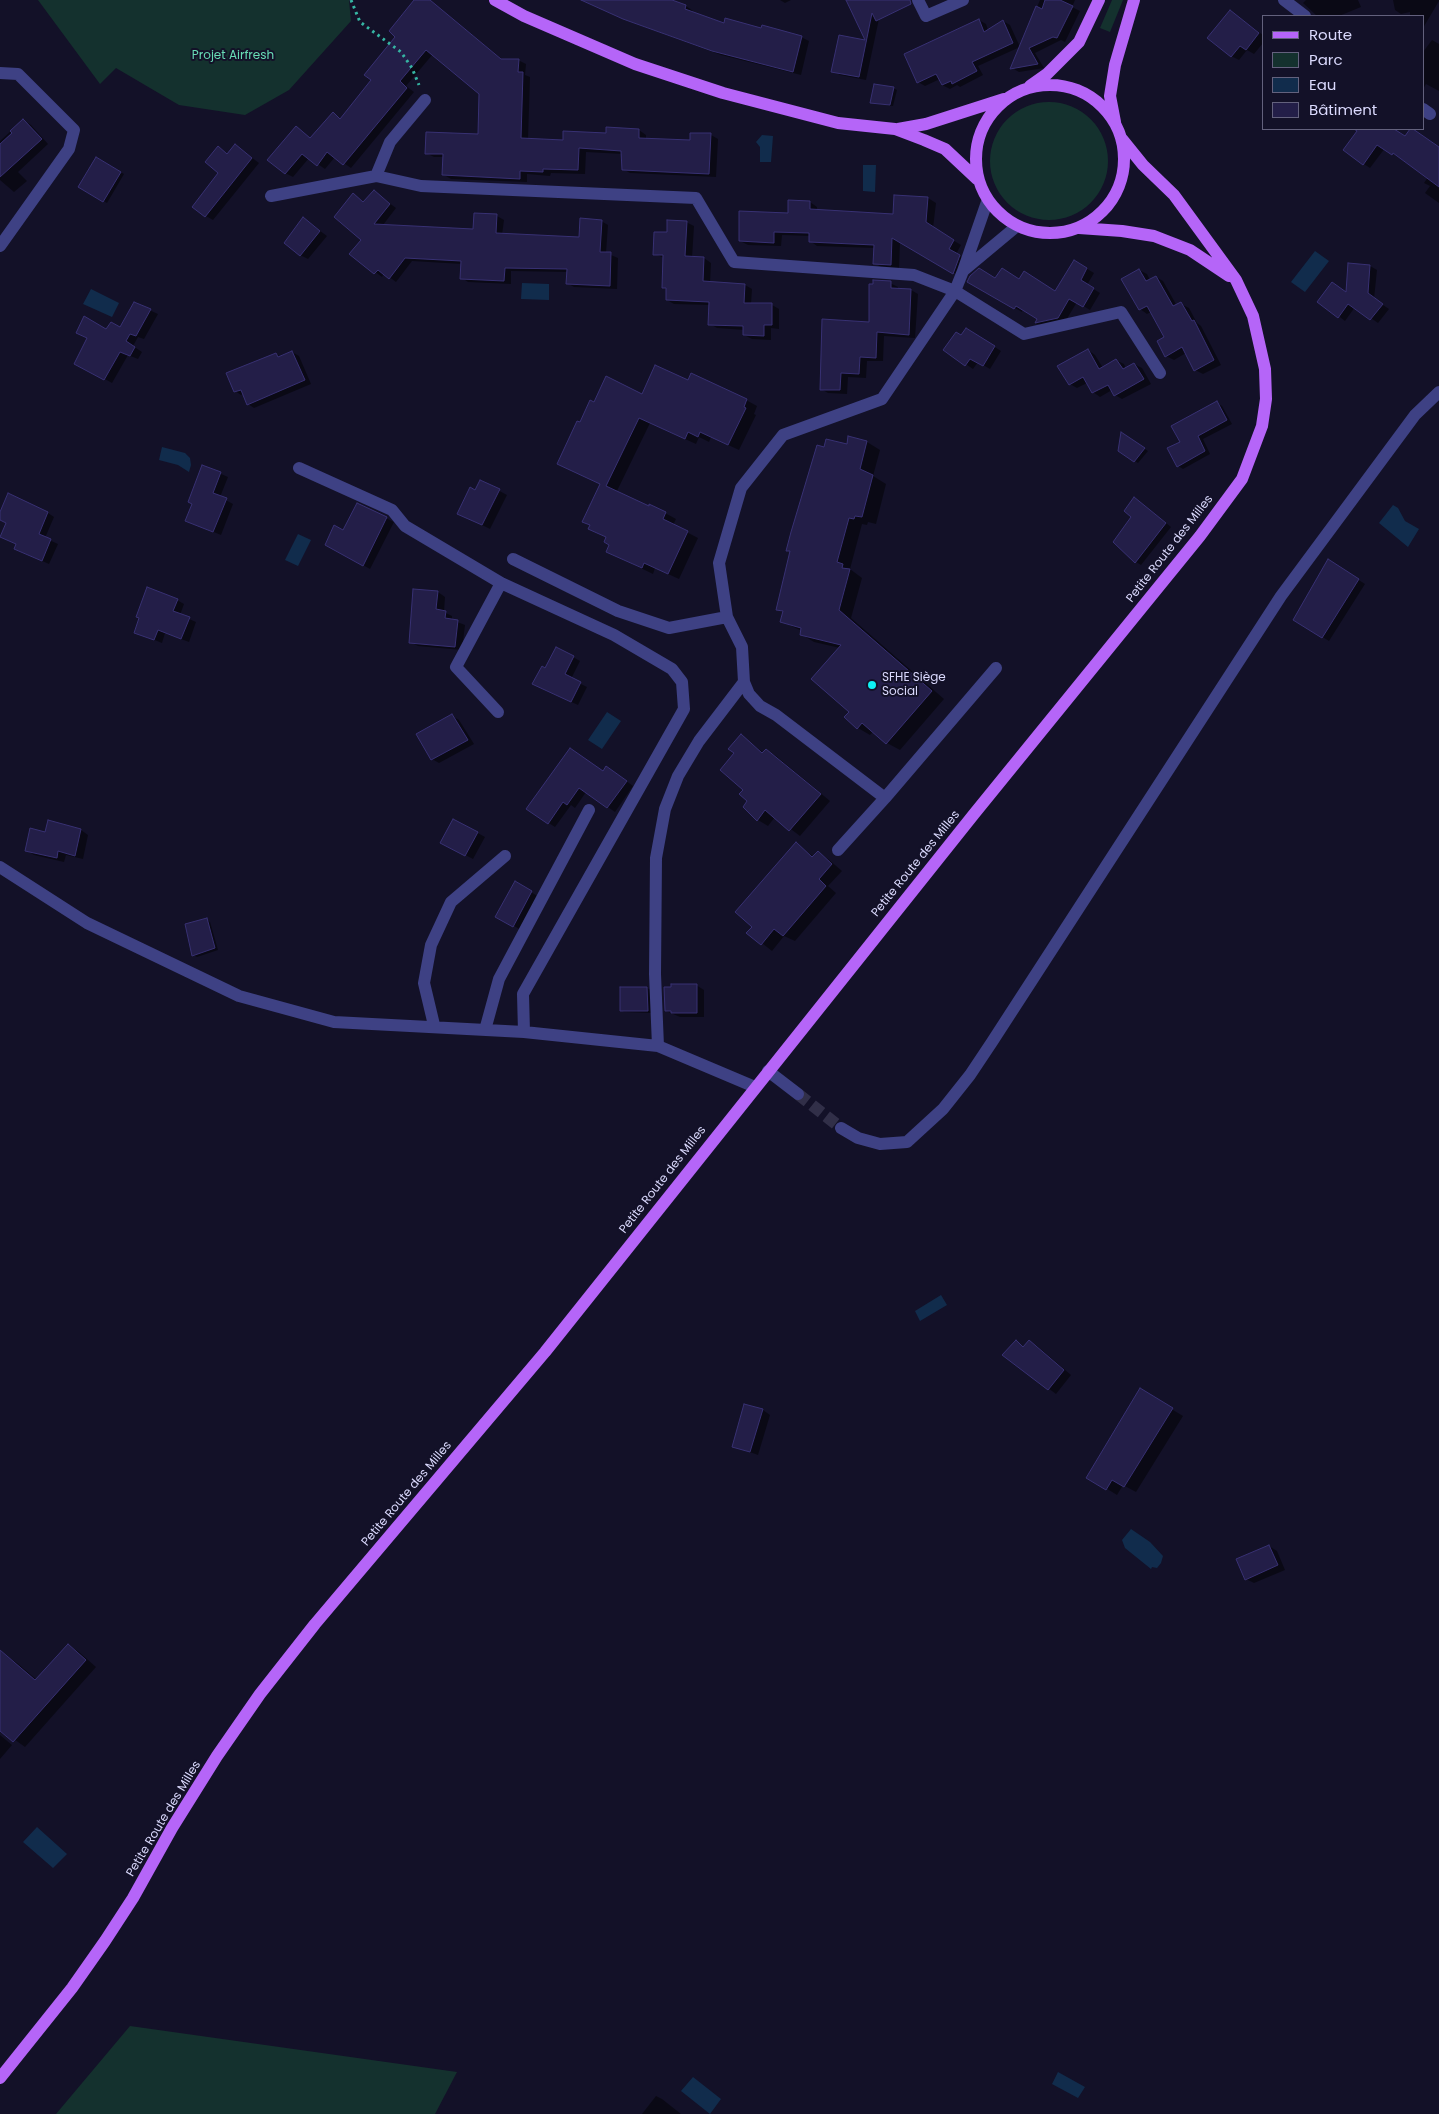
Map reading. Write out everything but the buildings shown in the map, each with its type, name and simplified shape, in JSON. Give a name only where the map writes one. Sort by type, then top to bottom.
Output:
[{"type":"main road","points":[[495,0],[524,16],[635,64],[723,93],[838,123],[896,129],[926,124],[1006,98],[1030,87],[1047,74],[1079,42],[1099,0]]},
{"type":"main road","points":[[1078,228],[1107,208],[1124,172],[1122,139],[1115,122],[1110,96],[1121,41],[1134,0]]},
{"type":"main road","points":[[1030,87],[1059,85],[1092,97],[1115,122]]},
{"type":"main road","points":[[1006,98],[988,117],[976,150],[977,179],[987,202],[1017,226],[1051,234],[1078,228],[1122,231],[1154,236],[1190,250],[1236,280]]},
{"type":"main road","points":[[896,129],[945,149],[977,179]]},
{"type":"main road","name":"Petite Route des Milles","points":[[0,2078],[72,1988],[106,1941],[133,1898],[172,1828],[217,1756],[260,1694],[315,1624],[545,1352],[755,1087],[1200,536],[1242,479],[1262,426],[1266,399],[1265,369],[1253,316],[1236,280],[1174,195],[1144,165],[1122,139]]},
{"type":"street","points":[[918,0],[926,16],[963,0]]},
{"type":"street","points":[[1284,0],[1304,15]]},
{"type":"street","points":[[0,73],[18,74],[74,130],[69,149],[0,246]]},
{"type":"street","points":[[376,176],[390,142],[425,100]]},
{"type":"street","points":[[270,196],[376,176],[420,186],[696,198],[734,262],[914,275],[955,291],[1024,334],[1120,312],[1160,373]]},
{"type":"street","points":[[885,798],[776,715],[760,706],[749,694],[744,682],[742,647],[726,617],[719,564],[741,488],[783,435],[882,399],[955,291],[987,202]]},
{"type":"street","points":[[963,271],[1017,226]]},
{"type":"street","points":[[840,1128],[858,1138],[880,1144],[907,1142],[943,1109],[986,1050],[1281,596],[1415,415],[1439,392]]},
{"type":"street","points":[[299,468],[392,510],[405,526],[501,583],[614,634],[672,669],[682,682],[684,709],[522,994],[524,1032]]},
{"type":"street","points":[[513,559],[618,611],[669,628],[726,617]]},
{"type":"street","points":[[498,712],[456,667],[501,583]]},
{"type":"street","points":[[838,850],[996,668]]},
{"type":"street","points":[[658,1046],[655,974],[656,858],[665,809],[678,776],[699,741],[744,682]]},
{"type":"street","points":[[485,1030],[499,979],[589,810]]},
{"type":"street","points":[[434,1026],[424,983],[431,946],[451,902],[505,856]]},
{"type":"street","points":[[0,867],[87,922],[239,996],[334,1022],[524,1032],[658,1046],[755,1087]]},
{"type":"street","points":[[768,1071],[798,1094]]},
{"type":"path","points":[[352,0],[360,22],[400,52],[412,68],[425,100]]},
{"type":"green space","name":"Projet Airfresh","points":[[38,0],[349,0],[351,21],[289,90],[245,115],[179,105],[116,68],[100,84]]},
{"type":"green space","points":[[1112,0],[1123,0],[1110,32],[1100,28]]},
{"type":"green space","points":[[1049,102],[1071,107],[1082,112],[1098,128],[1103,139],[1108,161],[1103,183],[1098,194],[1082,210],[1071,215],[1049,220],[1027,215],[1016,210],[1000,194],[995,183],[990,161],[995,139],[1000,128],[1016,112],[1027,107]]},
{"type":"green space","points":[[130,2026],[457,2072],[435,2114],[56,2114]]},
{"type":"water","points":[[762,135],[773,136],[771,162],[760,162],[760,147],[756,142]]},
{"type":"water","points":[[863,165],[876,165],[875,192],[863,191]]},
{"type":"water","points":[[1315,251],[1329,261],[1305,292],[1291,282]]},
{"type":"water","points":[[522,283],[549,284],[549,300],[521,299]]},
{"type":"water","points":[[91,289],[119,303],[112,317],[83,304]]},
{"type":"water","points":[[162,447],[185,453],[190,458],[189,472],[178,465],[159,460]]},
{"type":"water","points":[[1393,505],[1398,508],[1405,521],[1419,529],[1408,547],[1379,523]]},
{"type":"water","points":[[298,534],[311,540],[298,566],[285,560]]},
{"type":"water","points":[[607,712],[621,721],[602,749],[588,740]]},
{"type":"water","points":[[941,1295],[947,1305],[920,1321],[915,1311]]},
{"type":"water","points":[[1131,1529],[1150,1542],[1163,1556],[1157,1568],[1152,1567],[1151,1569],[1125,1548],[1122,1540]]},
{"type":"water","points":[[37,1827],[67,1854],[53,1868],[23,1842]]},
{"type":"water","points":[[1058,2072],[1085,2087],[1078,2098],[1052,2084]]},
{"type":"water","points":[[693,2077],[721,2099],[710,2114],[681,2091]]},
{"type":"tunnel","points":[[798,1094],[841,1128]]},
{"type":"place","name":"SFHE Siège Social","points":[[872,685]]}]
